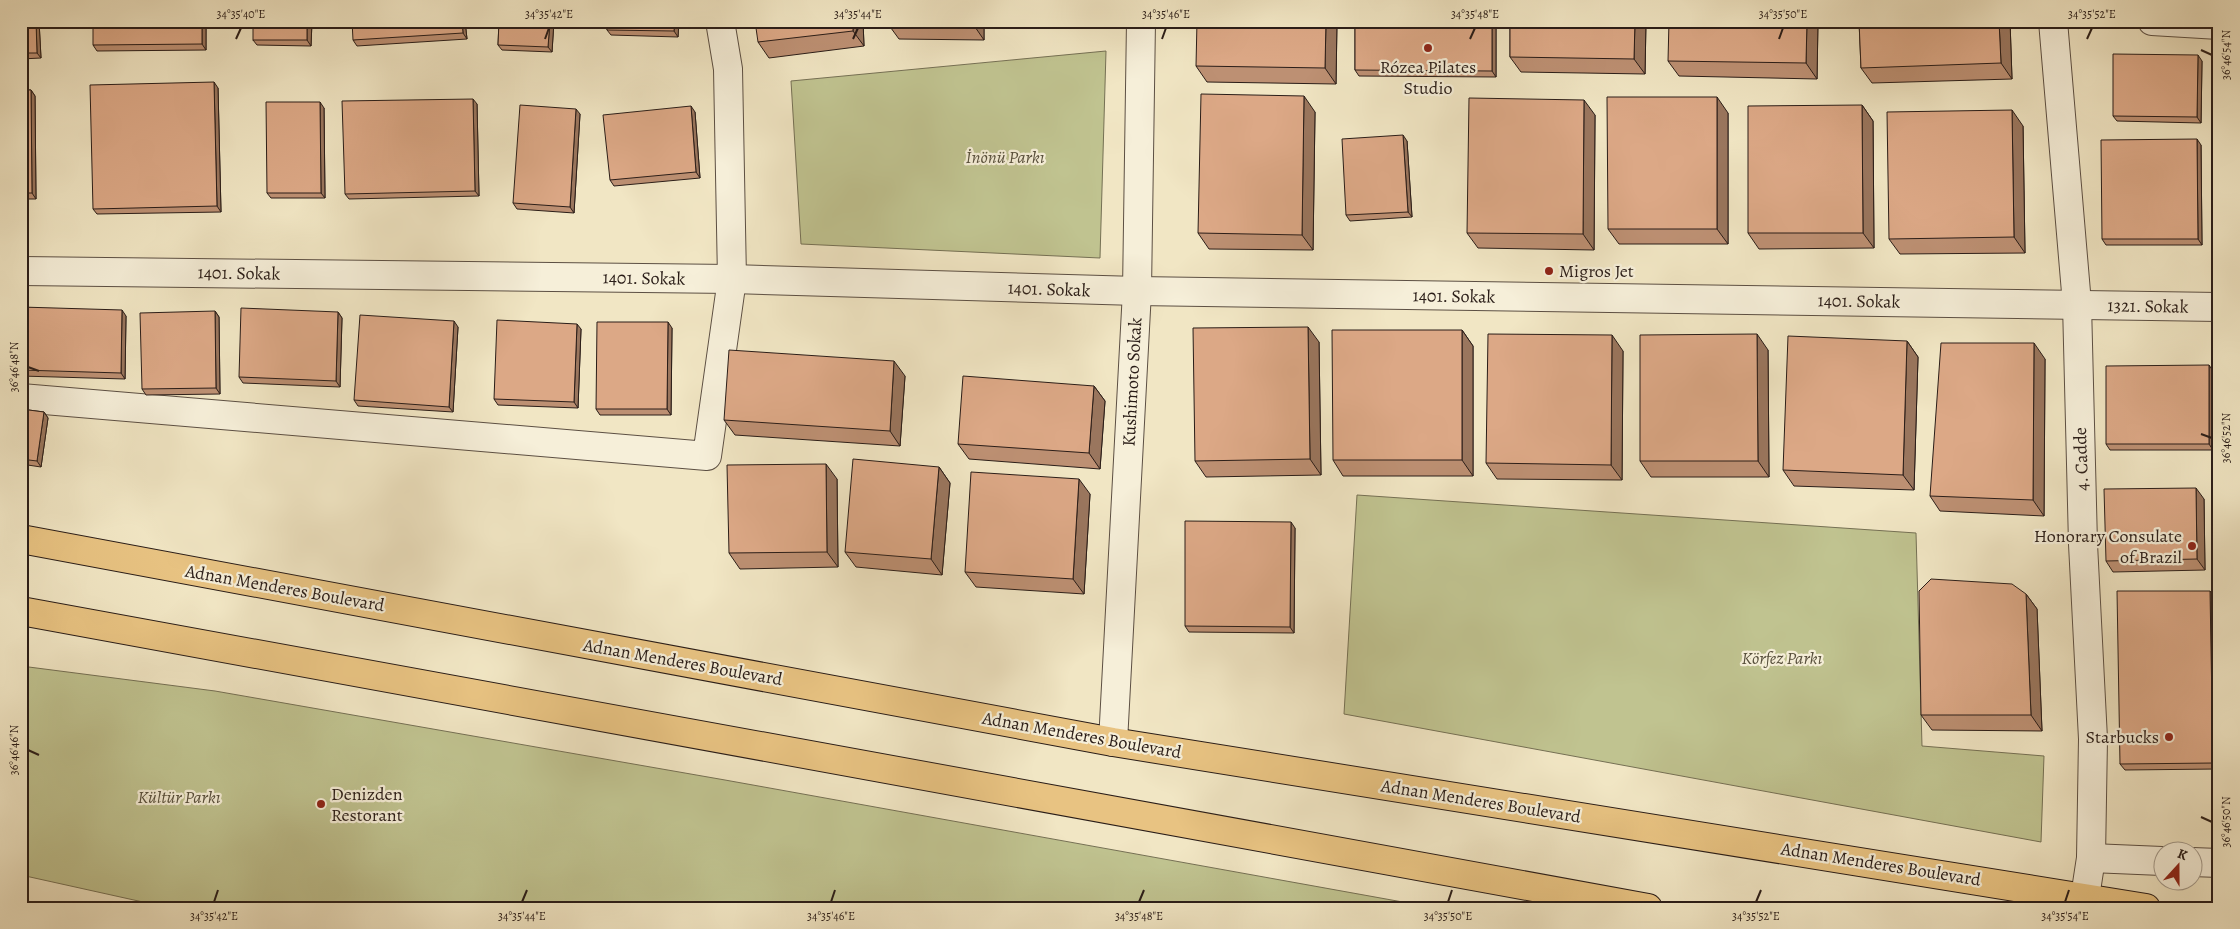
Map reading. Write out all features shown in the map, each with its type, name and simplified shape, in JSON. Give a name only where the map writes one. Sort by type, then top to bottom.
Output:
[{"type":"main road","name":"Adnan Menderes Boulevard","points":[[21,539],[1114,742],[2146,908]]},
{"type":"main road","points":[[21,611],[1648,908]]},
{"type":"street","points":[[21,398],[708,456],[732,279],[728,69],[720,21]]},
{"type":"street","name":"Kushimoto Sokak","points":[[1114,742],[1137,291],[1141,21]]},
{"type":"street","name":"4. Cadde","points":[[2053,21],[2077,304],[2083,544],[2094,739],[2091,858],[2085,897]]},
{"type":"street","points":[[2152,21],[2219,25]]},
{"type":"street","name":"1401. Sokak","points":[[21,271],[732,279],[1137,291],[2077,304]]},
{"type":"street","name":"1321. Sokak","points":[[2077,304],[2219,307]]},
{"type":"street","points":[[2091,858],[2152,860]]},
{"type":"street","points":[[2202,862],[2219,863]]},
{"type":"green space","name":"İnönü Parkı","points":[[1106,51],[1100,258],[801,244],[791,81]]},
{"type":"green space","name":"Körfez Parkı","points":[[1357,495],[1916,533],[1922,746],[2044,756],[2041,842],[1344,714]]},
{"type":"green space","name":"Kültür Parkı","points":[[21,666],[215,691],[725,780],[1436,908],[170,908],[21,875]]},
{"type":"building","points":[[21,21],[36,21],[37,53],[21,53]]},
{"type":"building","points":[[93,21],[202,21],[202,44],[93,45]]},
{"type":"building","points":[[253,21],[307,21],[307,40],[253,40]]},
{"type":"building","points":[[352,21],[462,21],[463,33],[353,40]]},
{"type":"building","points":[[499,21],[550,21],[548,47],[498,45]]},
{"type":"building","points":[[607,21],[675,21],[674,31],[607,30]]},
{"type":"building","points":[[755,21],[853,21],[853,31],[758,42]]},
{"type":"building","points":[[888,21],[973,21],[973,24],[888,24]]},
{"type":"building","points":[[1197,21],[1326,21],[1325,68],[1196,66]]},
{"type":"building","name":"Rózea Pilates Studio","points":[[1355,21],[1492,21],[1492,71],[1355,70]]},
{"type":"building","points":[[1510,21],[1635,21],[1634,59],[1510,57]]},
{"type":"building","points":[[1669,21],[1807,21],[1806,63],[1668,61]]},
{"type":"building","points":[[1859,21],[1999,21],[2001,63],[1861,68]]},
{"type":"building","points":[[2113,54],[2198,55],[2197,117],[2113,116]]},
{"type":"building","points":[[214,82],[217,206],[93,209],[90,85]]},
{"type":"building","points":[[21,90],[31,90],[32,193],[21,193]]},
{"type":"building","points":[[1201,94],[1304,96],[1302,235],[1198,233]]},
{"type":"building","points":[[1607,97],[1717,97],[1717,229],[1608,229]]},
{"type":"building","points":[[1469,98],[1584,100],[1583,234],[1467,233]]},
{"type":"building","points":[[473,99],[475,191],[345,194],[342,101]]},
{"type":"building","points":[[266,102],[320,102],[321,193],[267,193]]},
{"type":"building","points":[[520,105],[576,109],[570,207],[513,203]]},
{"type":"building","points":[[1862,105],[1863,233],[1748,233],[1748,106]]},
{"type":"building","points":[[691,106],[696,172],[610,180],[603,115]]},
{"type":"building","points":[[2012,110],[2014,237],[1889,239],[1887,112]]},
{"type":"building","points":[[1403,135],[1408,212],[1346,215],[1342,139]]},
{"type":"building","points":[[2197,139],[2198,239],[2102,239],[2101,140]]},
{"type":"building","points":[[21,307],[122,310],[121,373],[21,370]]},
{"type":"building","points":[[241,308],[338,312],[336,381],[239,377]]},
{"type":"building","points":[[215,311],[216,388],[142,389],[140,313]]},
{"type":"building","points":[[360,315],[454,321],[449,407],[354,400]]},
{"type":"building","points":[[497,320],[577,324],[574,402],[494,399]]},
{"type":"building","points":[[597,322],[668,322],[667,409],[596,409]]},
{"type":"building","points":[[1308,327],[1310,459],[1195,461],[1193,328]]},
{"type":"building","points":[[1332,330],[1462,330],[1462,460],[1333,460]]},
{"type":"building","points":[[1488,334],[1612,335],[1611,465],[1486,463]]},
{"type":"building","points":[[1757,334],[1758,461],[1640,461],[1640,335]]},
{"type":"building","points":[[1788,336],[1907,341],[1903,475],[1783,470]]},
{"type":"building","points":[[1941,343],[2034,343],[2033,500],[1930,496]]},
{"type":"building","points":[[729,350],[894,361],[890,431],[724,420]]},
{"type":"building","points":[[2209,365],[2209,444],[2106,444],[2106,366]]},
{"type":"building","points":[[963,376],[1094,386],[1089,453],[958,444]]},
{"type":"building","points":[[21,409],[44,412],[37,461],[21,459]]},
{"type":"building","points":[[853,459],[939,467],[931,559],[845,552]]},
{"type":"building","points":[[826,464],[827,552],[729,553],[727,465]]},
{"type":"building","points":[[971,472],[1079,479],[1073,579],[965,572]]},
{"type":"building","points":[[2196,488],[2197,559],[2106,561],[2104,489]]},
{"type":"building","points":[[1185,521],[1291,522],[1290,627],[1185,626]]},
{"type":"building","points":[[1931,579],[2012,584],[2026,594],[2031,715],[1921,715],[1919,591]]},
{"type":"building","points":[[2117,591],[2210,591],[2213,763],[2120,764]]},
{"type":"place","name":"Rózea Pilates Studio","points":[[1428,48]]},
{"type":"place","name":"Migros Jet","points":[[1549,271]]},
{"type":"place","name":"Honorary Consulate of Brazil","points":[[2192,546]]},
{"type":"place","name":"Starbucks","points":[[2169,737]]},
{"type":"place","name":"Denizden Restorant","points":[[321,804]]}]
